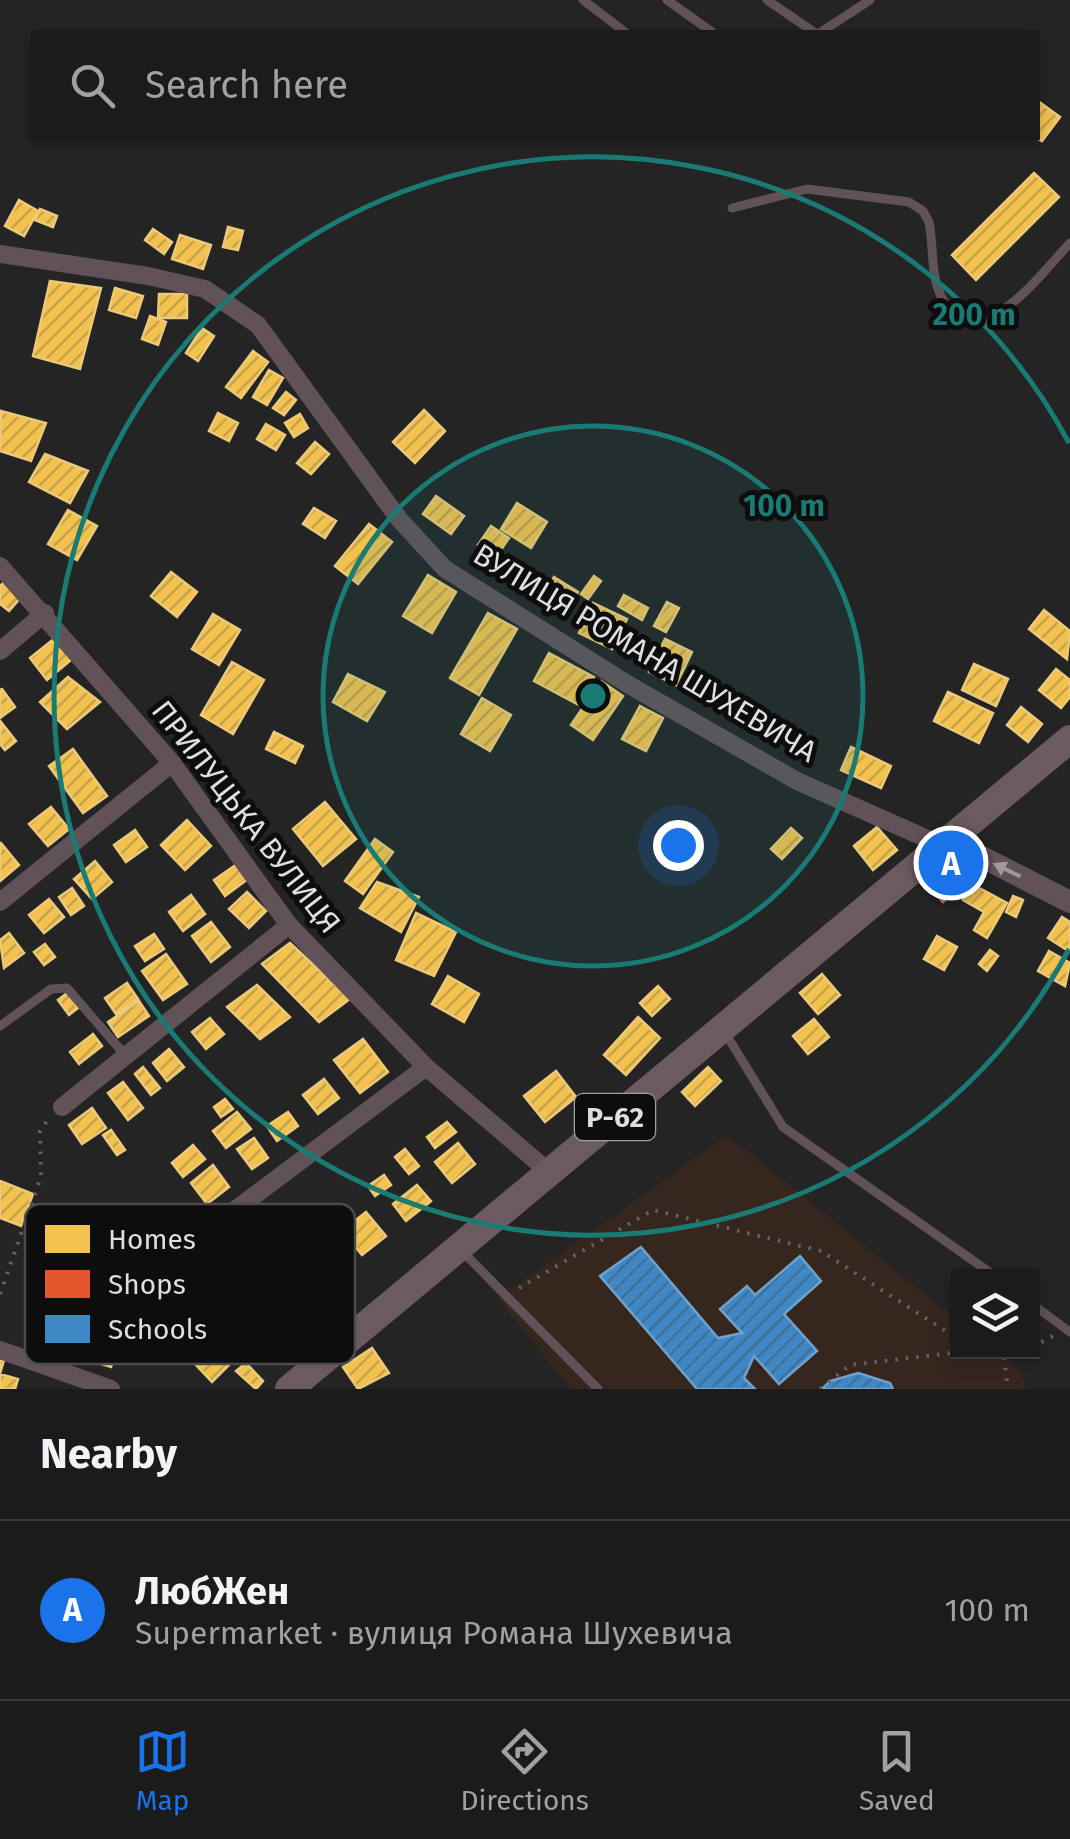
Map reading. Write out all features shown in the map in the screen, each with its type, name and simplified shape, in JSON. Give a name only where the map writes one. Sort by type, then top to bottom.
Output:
[{"type":"main road","name":"Р-62","points":[[355,1334],[1070,739]]},
{"type":"main road","name":"Р-62","points":[[289,1389],[319,1364]]},
{"type":"street","name":"ВУЛИЦЯ РОМАНА ШУХЕВИЧА","points":[[0,254],[148,276],[205,290],[258,326],[399,519],[445,568],[629,685],[798,781],[941,845],[982,857],[1070,902]]},
{"type":"street","name":"ПРИЛУЦЬКА ВУЛИЦЯ","points":[[0,566],[172,762],[289,925],[426,1067],[549,1172]]},
{"type":"street","points":[[0,651],[45,613]]},
{"type":"street","points":[[0,902],[172,762]]},
{"type":"street","points":[[62,1107],[289,925]]},
{"type":"street","points":[[244,1204],[426,1067]]},
{"type":"street","points":[[0,1350],[25,1359]]},
{"type":"street","points":[[40,1364],[111,1389]]},
{"type":"lane","points":[[583,0],[622,30]]},
{"type":"lane","points":[[667,0],[709,30]]},
{"type":"lane","points":[[767,0],[811,30]]},
{"type":"lane","points":[[825,30],[870,0]]},
{"type":"lane","points":[[732,208],[808,189],[909,202],[923,210],[929,222],[942,300],[958,319],[974,322],[986,322],[1008,306],[1070,242]]},
{"type":"lane","points":[[0,1026],[51,990],[67,988],[126,1056]]},
{"type":"lane","points":[[722,1028],[782,1127],[985,1269]]},
{"type":"lane","points":[[458,1248],[509,1294],[598,1389]]},
{"type":"lane","points":[[1040,1310],[1067,1330]]},
{"type":"path","points":[[32,1204],[41,1178],[40,1131],[62,1107]]},
{"type":"path","points":[[509,1294],[653,1210],[821,1250],[950,1333]]},
{"type":"path","points":[[0,1294],[25,1223]]},
{"type":"path","points":[[1040,1343],[1067,1330]]},
{"type":"path","points":[[820,1389],[850,1365],[950,1353]]},
{"type":"path","points":[[1004,1359],[1008,1389]]},
{"type":"shaded area","points":[[727,1135],[950,1314],[950,1359],[1006,1359],[1021,1371],[1025,1389],[571,1389],[498,1299]]},
{"type":"building: Homes","points":[[1040,102],[1060,117],[1040,140]]},
{"type":"building: Homes","points":[[1034,173],[1059,197],[976,280],[952,255]]},
{"type":"building: Homes","points":[[19,200],[38,211],[24,236],[5,226]]},
{"type":"building: Homes","points":[[40,209],[57,216],[53,227],[35,220]]},
{"type":"building: Homes","points":[[228,227],[243,231],[238,250],[223,247]]},
{"type":"building: Homes","points":[[153,229],[172,242],[164,254],[145,240]]},
{"type":"building: Homes","points":[[180,235],[211,245],[203,269],[172,259]]},
{"type":"building: Homes","points":[[50,281],[101,288],[80,369],[33,356]]},
{"type":"building: Homes","points":[[115,288],[143,296],[136,318],[109,310]]},
{"type":"building: Homes","points":[[159,294],[187,294],[187,318],[158,318]]},
{"type":"building: Homes","points":[[150,316],[166,322],[158,345],[142,339]]},
{"type":"building: Homes","points":[[202,328],[214,336],[198,361],[186,353]]},
{"type":"building: Homes","points":[[253,351],[268,362],[241,398],[226,387]]},
{"type":"building: Homes","points":[[269,370],[283,378],[267,405],[253,397]]},
{"type":"building: Homes","points":[[286,392],[296,400],[284,415],[273,408]]},
{"type":"building: Homes","points":[[424,410],[445,431],[415,463],[393,442]]},
{"type":"building: Homes","points":[[1,411],[46,423],[31,461],[0,451]]},
{"type":"building: Homes","points":[[218,413],[238,423],[229,441],[209,431]]},
{"type":"building: Homes","points":[[300,414],[308,428],[294,437],[285,423]]},
{"type":"building: Homes","points":[[266,424],[285,435],[276,450],[257,439]]},
{"type":"building: Homes","points":[[315,442],[329,454],[311,474],[297,463]]},
{"type":"building: Homes","points":[[45,454],[88,471],[70,503],[29,482]]},
{"type":"building: Homes","points":[[436,496],[464,516],[451,534],[423,514]]},
{"type":"building: Homes","points":[[517,503],[547,522],[531,548],[501,529]]},
{"type":"building: Homes","points":[[314,508],[336,521],[325,538],[303,524]]},
{"type":"building: Homes","points":[[68,510],[97,526],[77,560],[48,544]]},
{"type":"building: Homes","points":[[369,524],[392,542],[358,584],[335,566]]},
{"type":"building: Homes","points":[[491,526],[509,538],[496,557],[478,545]]},
{"type":"building: Homes","points":[[171,572],[197,592],[177,617],[151,596]]},
{"type":"building: Homes","points":[[428,575],[456,592],[432,633],[403,616]]},
{"type":"building: Homes","points":[[594,576],[601,581],[588,599],[581,594]]},
{"type":"building: Homes","points":[[554,577],[578,592],[563,617],[539,602]]},
{"type":"building: Homes","points":[[5,581],[22,596],[9,611],[0,604],[0,586]]},
{"type":"building: Homes","points":[[624,595],[648,608],[642,620],[618,606]]},
{"type":"building: Homes","points":[[667,602],[679,608],[666,632],[654,626]]},
{"type":"building: Homes","points":[[593,603],[627,619],[612,649],[579,633]]},
{"type":"building: Homes","points":[[1044,610],[1070,631],[1067,659],[1029,629]]},
{"type":"building: Homes","points":[[488,613],[517,629],[479,695],[450,678]]},
{"type":"building: Homes","points":[[213,614],[240,630],[219,665],[192,649]]},
{"type":"building: Homes","points":[[55,638],[72,659],[47,680],[30,658]]},
{"type":"building: Homes","points":[[665,639],[692,652],[676,685],[649,672]]},
{"type":"building: Homes","points":[[549,653],[594,677],[579,705],[534,681]]},
{"type":"building: Homes","points":[[232,662],[264,680],[233,734],[201,715]]},
{"type":"building: Homes","points":[[974,664],[1008,679],[996,706],[962,690]]},
{"type":"building: Homes","points":[[1056,669],[1070,680],[1070,697],[1061,708],[1039,690]]},
{"type":"building: Homes","points":[[348,674],[385,692],[367,721],[333,702]]},
{"type":"building: Homes","points":[[68,677],[100,702],[67,729],[40,702]]},
{"type":"building: Homes","points":[[601,681],[623,696],[593,740],[571,725]]},
{"type":"building: Homes","points":[[0,690],[15,707],[0,718]]},
{"type":"building: Homes","points":[[948,692],[993,713],[979,743],[934,721]]},
{"type":"building: Homes","points":[[482,698],[511,715],[490,751],[461,734]]},
{"type":"building: Homes","points":[[640,706],[663,718],[646,751],[622,739]]},
{"type":"building: Homes","points":[[1021,707],[1042,724],[1028,742],[1007,725]]},
{"type":"building: Homes","points":[[1,722],[16,741],[5,750],[0,744]]},
{"type":"building: Homes","points":[[274,732],[303,746],[295,763],[266,749]]},
{"type":"building: Homes","points":[[851,747],[891,766],[881,788],[841,770]]},
{"type":"building: Homes","points":[[73,749],[107,796],[83,813],[49,766]]},
{"type":"building: Homes","points":[[325,802],[356,839],[323,866],[293,829]]},
{"type":"building: Homes","points":[[51,807],[69,829],[48,846],[29,824]]},
{"type":"building: Homes","points":[[187,820],[211,846],[185,870],[161,845]]},
{"type":"building: Homes","points":[[877,827],[897,850],[873,870],[854,846]]},
{"type":"building: Homes","points":[[791,828],[802,838],[782,859],[771,849]]},
{"type":"building: Homes","points":[[135,830],[147,847],[126,862],[114,845]]},
{"type":"building: Homes","points":[[375,839],[393,852],[363,894],[345,881]]},
{"type":"building: Homes","points":[[0,844],[19,865],[0,881]]},
{"type":"building: Homes","points":[[95,861],[112,882],[92,899],[74,879]]},
{"type":"building: Homes","points":[[237,864],[248,879],[225,896],[214,880]]},
{"type":"building: Homes","points":[[377,882],[419,897],[401,932],[360,908]]},
{"type":"building: Homes","points":[[972,884],[1007,903],[987,938],[974,930],[984,912],[963,900]]},
{"type":"building: Homes","points":[[72,888],[84,906],[71,915],[59,897]]},
{"type":"building: Homes","points":[[247,892],[266,911],[249,928],[229,909]]},
{"type":"building: Homes","points":[[191,895],[205,914],[183,931],[169,912]]},
{"type":"building: Homes","points":[[1013,896],[1023,900],[1016,917],[1006,912]]},
{"type":"building: Homes","points":[[49,899],[64,917],[44,933],[29,915]]},
{"type":"building: Homes","points":[[416,913],[456,932],[434,976],[396,960]]},
{"type":"building: Homes","points":[[1062,917],[1070,922],[1070,952],[1048,938]]},
{"type":"building: Homes","points":[[211,922],[230,947],[211,962],[192,936]]},
{"type":"building: Homes","points":[[9,933],[24,953],[4,968],[0,940]]},
{"type":"building: Homes","points":[[154,934],[164,949],[145,961],[135,946]]},
{"type":"building: Homes","points":[[937,936],[957,947],[944,970],[924,959]]},
{"type":"building: Homes","points":[[290,943],[350,999],[319,1022],[262,964]]},
{"type":"building: Homes","points":[[45,944],[55,957],[44,965],[34,952]]},
{"type":"building: Homes","points":[[990,950],[998,956],[987,971],[979,964]]},
{"type":"building: Homes","points":[[1049,951],[1070,963],[1065,986],[1038,971]]},
{"type":"building: Homes","points":[[166,954],[187,984],[163,1000],[142,971]]},
{"type":"building: Homes","points":[[822,974],[840,995],[818,1014],[800,993]]},
{"type":"building: Homes","points":[[448,976],[479,994],[464,1022],[432,1004]]},
{"type":"building: Homes","points":[[127,983],[138,999],[116,1014],[105,998]]},
{"type":"building: Homes","points":[[257,985],[290,1017],[260,1039],[227,1007]]},
{"type":"building: Homes","points":[[658,986],[670,999],[652,1016],[640,1003]]},
{"type":"building: Homes","points":[[67,993],[78,1008],[69,1015],[58,1000]]},
{"type":"building: Homes","points":[[139,1001],[149,1016],[118,1037],[108,1022]]},
{"type":"building: Homes","points":[[638,1017],[660,1038],[626,1075],[604,1055]]},
{"type":"building: Homes","points":[[210,1018],[224,1034],[206,1049],[192,1032]]},
{"type":"building: Homes","points":[[814,1019],[829,1037],[808,1054],[793,1036]]},
{"type":"building: Homes","points":[[93,1034],[102,1046],[79,1064],[70,1052]]},
{"type":"building: Homes","points":[[363,1039],[388,1072],[360,1093],[334,1060]]},
{"type":"building: Homes","points":[[169,1049],[184,1067],[167,1081],[153,1063]]},
{"type":"building: Homes","points":[[143,1067],[160,1088],[151,1095],[135,1074]]},
{"type":"building: Homes","points":[[708,1067],[721,1081],[695,1106],[682,1092]]},
{"type":"building: Homes","points":[[556,1071],[576,1097],[545,1122],[524,1096]]},
{"type":"building: Homes","points":[[324,1079],[339,1098],[318,1114],[303,1095]]},
{"type":"building: Homes","points":[[123,1082],[143,1108],[128,1120],[108,1093]]},
{"type":"building: Homes","points":[[225,1099],[233,1109],[221,1117],[214,1107]]},
{"type":"building: Homes","points":[[92,1108],[106,1128],[82,1144],[69,1125]]},
{"type":"building: Homes","points":[[237,1112],[251,1129],[226,1148],[213,1131]]},
{"type":"building: Homes","points":[[288,1112],[298,1126],[277,1141],[267,1126]]},
{"type":"building: Homes","points":[[447,1122],[456,1132],[435,1148],[427,1137]]},
{"type":"building: Homes","points":[[111,1130],[125,1150],[117,1155],[103,1135]]},
{"type":"building: Homes","points":[[254,1138],[268,1158],[252,1169],[237,1149]]},
{"type":"building: Homes","points":[[458,1143],[475,1164],[452,1183],[435,1162]]},
{"type":"building: Homes","points":[[193,1145],[205,1159],[183,1177],[172,1163]]},
{"type":"building: Homes","points":[[405,1149],[419,1166],[409,1174],[395,1157]]},
{"type":"building: Homes","points":[[213,1165],[229,1187],[207,1204],[191,1183]]},
{"type":"building: Homes","points":[[384,1175],[391,1185],[375,1196],[368,1186]]},
{"type":"building: Homes","points":[[0,1181],[33,1194],[29,1204],[25,1204],[21,1226],[0,1218]]},
{"type":"building: Homes","points":[[417,1185],[431,1201],[406,1221],[393,1204]]},
{"type":"building: Homes","points":[[366,1212],[386,1236],[362,1255],[355,1247],[355,1221]]},
{"type":"building: Homes","points":[[372,1348],[389,1373],[358,1389],[343,1367],[355,1364],[355,1359]]},
{"type":"building: Homes","points":[[228,1364],[229,1365],[212,1382],[196,1365]]},
{"type":"building: Homes","points":[[247,1364],[263,1381],[256,1389],[236,1371]]},
{"type":"building: Homes","points":[[0,1374],[18,1379],[15,1389],[0,1389]]},
{"type":"building: Shops","points":[[954,854],[973,874],[943,902],[924,882]]},
{"type":"building: Schools","points":[[641,1247],[718,1338],[742,1333],[720,1309],[747,1286],[755,1295],[800,1256],[821,1281],[784,1314],[817,1351],[779,1384],[754,1356],[744,1378],[755,1389],[697,1389],[600,1276]]},
{"type":"building: Schools","points":[[858,1373],[890,1383],[893,1389],[822,1389],[830,1381]]},
{"type":"place","name":"ЛюбЖен","points":[[951,863]]}]
